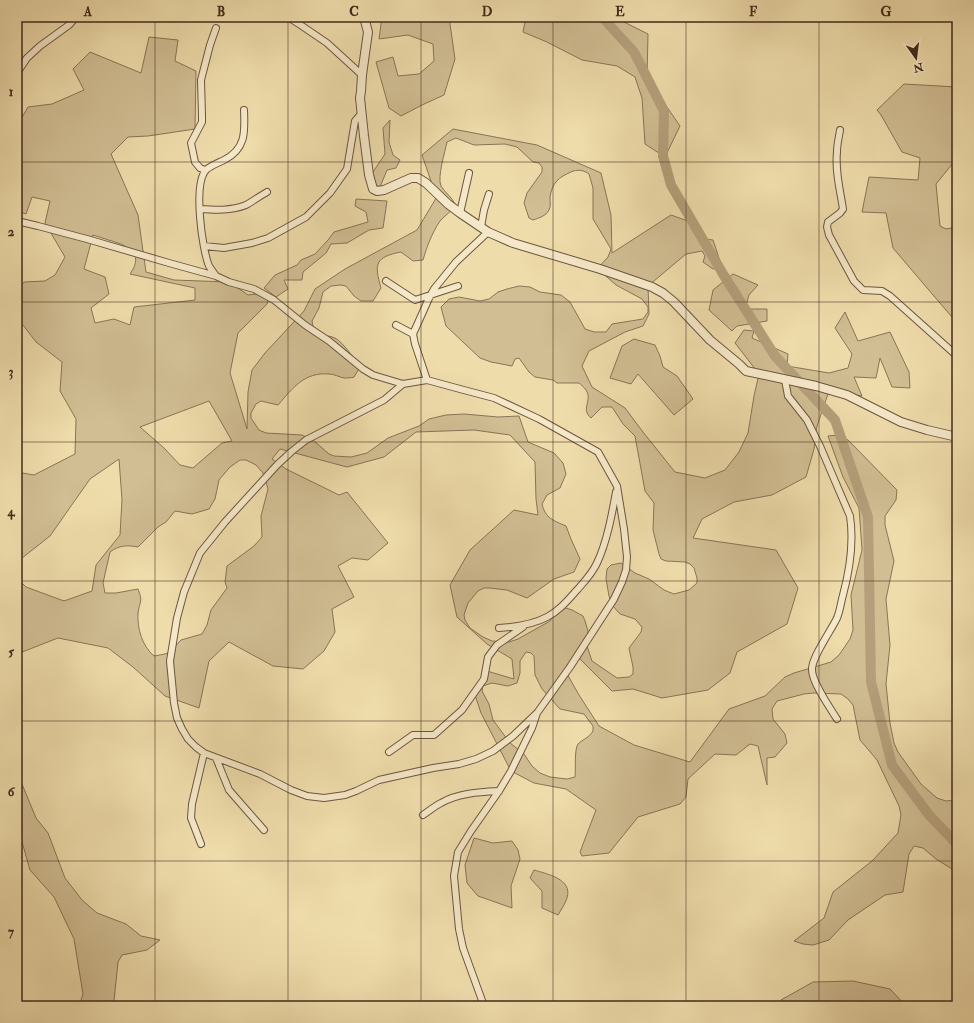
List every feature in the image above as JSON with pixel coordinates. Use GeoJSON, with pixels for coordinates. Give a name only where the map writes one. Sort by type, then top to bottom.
{"type":"FeatureCollection","features":[{"type":"Feature","properties":{"kind":"street"},"geometry":{"type":"LineString","coordinates":[[17,73],[31,54],[69,25],[76,17]]}},
{"type":"Feature","properties":{"kind":"street"},"geometry":{"type":"LineString","coordinates":[[288,17],[327,43],[362,76]]}},
{"type":"Feature","properties":{"kind":"street"},"geometry":{"type":"LineString","coordinates":[[364,17],[368,32],[360,98],[369,175],[374,189],[377,191],[384,190],[410,178],[418,178],[426,183],[460,214],[484,229],[513,243],[600,269],[652,287],[663,293],[674,302],[710,340],[746,371],[816,386],[847,395],[901,422],[957,437]]}},
{"type":"Feature","properties":{"kind":"street"},"geometry":{"type":"LineString","coordinates":[[205,170],[200,168],[195,162],[191,143],[202,122],[201,80],[216,28]]}},
{"type":"Feature","properties":{"kind":"street"},"geometry":{"type":"LineString","coordinates":[[216,276],[209,266],[204,246],[200,223],[199,188],[205,170],[231,156],[238,150],[244,134],[244,110]]}},
{"type":"Feature","properties":{"kind":"street"},"geometry":{"type":"LineString","coordinates":[[204,246],[224,248],[252,243],[268,238],[306,217],[330,193],[347,169],[355,121],[362,113]]}},
{"type":"Feature","properties":{"kind":"street"},"geometry":{"type":"LineString","coordinates":[[840,130],[836,162],[837,177],[843,209],[828,222],[827,227],[829,235],[854,281],[862,290],[882,291],[890,296],[957,356]]}},
{"type":"Feature","properties":{"kind":"street"},"geometry":{"type":"LineString","coordinates":[[460,214],[469,173]]}},
{"type":"Feature","properties":{"kind":"street"},"geometry":{"type":"LineString","coordinates":[[200,209],[233,209],[245,205],[267,192]]}},
{"type":"Feature","properties":{"kind":"street"},"geometry":{"type":"LineString","coordinates":[[427,380],[413,334],[434,289],[484,229],[484,210],[489,194]]}},
{"type":"Feature","properties":{"kind":"street"},"geometry":{"type":"LineString","coordinates":[[17,221],[87,239],[216,276],[229,282],[254,289],[274,300],[305,325],[329,341],[363,369],[373,375],[403,384],[427,380],[494,398],[539,419],[598,452],[617,486],[627,557],[626,570],[622,582],[614,600],[570,667],[537,713],[513,736],[485,755],[459,764],[379,780],[345,795],[324,798],[307,796],[291,790],[260,774],[204,753],[188,739],[182,729],[174,703],[170,662],[177,618],[184,592],[200,553],[225,522],[277,465],[306,440],[384,400],[403,384]]}},
{"type":"Feature","properties":{"kind":"street"},"geometry":{"type":"LineString","coordinates":[[386,281],[415,300],[458,286]]}},
{"type":"Feature","properties":{"kind":"street"},"geometry":{"type":"LineString","coordinates":[[396,325],[413,334]]}},
{"type":"Feature","properties":{"kind":"street"},"geometry":{"type":"LineString","coordinates":[[785,380],[788,396],[807,420],[820,446],[850,516],[852,549],[848,575],[838,614],[813,661],[812,670],[814,679],[837,719]]}},
{"type":"Feature","properties":{"kind":"street"},"geometry":{"type":"LineString","coordinates":[[499,628],[526,625],[548,616],[564,604],[589,577],[598,561],[606,537],[617,486]]}},
{"type":"Feature","properties":{"kind":"street"},"geometry":{"type":"LineString","coordinates":[[389,752],[413,735],[434,735],[462,710],[484,679],[488,657],[497,645],[526,625]]}},
{"type":"Feature","properties":{"kind":"street"},"geometry":{"type":"LineString","coordinates":[[484,1006],[463,948],[459,929],[454,876],[458,852],[511,771],[532,728],[537,713]]}},
{"type":"Feature","properties":{"kind":"street"},"geometry":{"type":"LineString","coordinates":[[201,844],[191,818],[192,804],[204,753]]}},
{"type":"Feature","properties":{"kind":"street"},"geometry":{"type":"LineString","coordinates":[[216,758],[229,790],[264,830]]}},
{"type":"Feature","properties":{"kind":"street"},"geometry":{"type":"LineString","coordinates":[[423,815],[441,803],[453,798],[464,795],[499,791]]}},
{"type":"Feature","properties":{"kind":"shaded area"},"geometry":{"type":"Polygon","coordinates":[[[382,17],[449,17],[455,59],[444,95],[401,116],[389,108],[376,62],[393,57],[398,76],[419,74],[434,61],[433,44],[408,35],[379,39],[382,17]]]}},
{"type":"Feature","properties":{"kind":"shaded area"},"geometry":{"type":"Polygon","coordinates":[[[526,17],[614,17],[648,34],[647,78],[680,126],[665,157],[645,144],[642,98],[635,77],[617,66],[582,60],[547,42],[523,32],[526,17]]]}},
{"type":"Feature","properties":{"kind":"shaded area"},"geometry":{"type":"Polygon","coordinates":[[[149,37],[178,40],[175,61],[196,71],[195,129],[148,136],[128,137],[111,154],[138,215],[146,272],[174,280],[229,282],[248,295],[257,294],[269,298],[267,304],[238,333],[230,373],[247,429],[248,392],[252,370],[265,353],[304,311],[315,289],[345,269],[417,230],[438,195],[432,184],[422,155],[453,129],[537,145],[601,173],[611,215],[612,253],[671,215],[691,222],[697,238],[713,240],[722,267],[713,269],[703,262],[705,256],[702,251],[686,254],[648,286],[649,314],[643,326],[625,332],[589,351],[582,366],[592,387],[625,408],[675,472],[705,478],[725,470],[739,452],[748,433],[759,374],[735,343],[744,330],[754,331],[752,338],[788,354],[787,366],[829,373],[848,368],[852,354],[835,328],[845,312],[858,341],[890,332],[909,372],[910,388],[892,387],[880,358],[876,378],[854,377],[862,396],[829,391],[817,426],[814,449],[806,477],[772,495],[734,502],[702,519],[693,538],[776,550],[798,588],[787,624],[737,652],[730,673],[708,690],[662,698],[633,689],[612,691],[577,656],[566,672],[599,726],[634,745],[690,762],[729,709],[765,696],[785,677],[831,662],[839,655],[850,639],[853,630],[851,595],[862,550],[859,508],[843,477],[828,436],[839,435],[848,440],[897,490],[896,500],[885,516],[885,525],[894,561],[886,599],[890,645],[886,684],[890,723],[894,743],[898,752],[921,784],[937,798],[946,801],[957,799],[957,872],[936,859],[923,848],[914,846],[909,854],[903,892],[885,895],[848,920],[829,940],[813,945],[794,941],[824,918],[833,892],[872,861],[898,833],[901,815],[899,806],[877,760],[860,740],[853,705],[841,694],[813,693],[777,701],[772,709],[773,719],[785,734],[787,743],[775,757],[767,758],[767,785],[758,746],[750,744],[736,755],[715,754],[688,779],[686,797],[680,804],[638,817],[609,853],[582,856],[580,852],[596,810],[566,789],[534,783],[511,771],[481,713],[473,689],[487,671],[514,679],[512,659],[487,644],[457,617],[450,585],[470,550],[514,510],[538,515],[535,462],[510,435],[474,430],[416,432],[384,457],[347,467],[280,449],[272,459],[286,469],[339,495],[347,492],[388,543],[368,560],[352,558],[338,566],[354,597],[332,609],[335,632],[324,651],[303,669],[273,666],[229,642],[209,661],[199,708],[165,696],[133,667],[108,648],[58,638],[17,654],[17,578],[26,587],[64,601],[92,591],[96,565],[120,535],[122,500],[119,459],[90,479],[50,536],[17,562],[17,472],[34,475],[75,454],[76,419],[60,391],[62,362],[36,342],[23,325],[17,320],[17,291],[24,282],[45,281],[55,275],[65,257],[45,223],[50,201],[32,197],[26,214],[17,211],[17,126],[28,107],[52,104],[84,90],[73,69],[90,52],[141,73],[149,37]],[[456,138],[447,142],[440,182],[441,186],[455,204],[437,226],[423,260],[413,261],[401,252],[381,259],[377,267],[381,288],[373,301],[361,301],[354,296],[346,286],[341,285],[331,286],[323,292],[319,308],[312,321],[314,331],[319,334],[335,338],[345,347],[360,367],[354,377],[344,378],[333,374],[320,374],[306,378],[294,387],[278,405],[261,401],[256,404],[251,413],[251,418],[259,430],[266,433],[302,435],[313,440],[329,454],[334,456],[351,457],[367,453],[388,438],[419,426],[429,419],[446,415],[464,414],[498,417],[519,416],[528,442],[554,453],[563,463],[566,474],[560,488],[547,495],[542,504],[545,513],[548,516],[554,521],[566,526],[580,559],[574,572],[554,579],[527,598],[507,590],[484,588],[478,591],[468,603],[464,615],[465,620],[470,628],[483,637],[492,641],[509,642],[518,639],[550,621],[556,612],[566,608],[572,610],[583,616],[585,621],[588,631],[587,646],[592,661],[617,678],[629,677],[633,674],[633,667],[629,648],[641,632],[642,627],[635,619],[620,614],[612,605],[606,579],[607,569],[611,565],[621,563],[635,573],[649,579],[664,590],[674,594],[689,590],[697,583],[694,568],[690,564],[661,559],[653,530],[654,503],[645,491],[635,436],[623,424],[612,407],[602,407],[591,418],[588,415],[586,408],[588,394],[579,383],[557,383],[553,380],[535,377],[529,372],[519,358],[515,359],[512,366],[491,362],[480,358],[446,326],[441,307],[449,299],[459,297],[480,301],[489,299],[498,292],[507,289],[519,286],[530,287],[540,292],[561,295],[570,302],[585,329],[594,332],[606,332],[612,324],[643,319],[648,312],[648,307],[642,299],[616,285],[598,268],[608,257],[611,249],[593,219],[593,188],[589,174],[576,170],[560,178],[552,188],[548,212],[533,220],[529,218],[524,203],[527,193],[542,172],[542,167],[539,163],[533,162],[517,147],[505,144],[474,145],[456,138]],[[93,235],[84,269],[105,277],[109,294],[91,308],[95,323],[114,319],[130,325],[134,307],[195,300],[195,288],[130,274],[135,263],[134,251],[121,244],[93,235]],[[209,401],[140,427],[164,448],[180,465],[193,468],[222,443],[232,441],[209,401]],[[240,460],[230,467],[219,480],[215,499],[209,509],[192,514],[175,511],[166,522],[158,527],[138,547],[124,546],[110,552],[103,583],[105,593],[116,593],[138,589],[141,599],[138,613],[139,631],[146,647],[154,656],[170,652],[181,640],[202,634],[207,625],[211,610],[227,588],[225,582],[227,566],[254,546],[262,537],[261,516],[268,489],[263,473],[256,465],[246,460],[240,460]],[[526,652],[520,661],[520,673],[517,683],[508,686],[492,683],[483,686],[482,691],[489,704],[493,720],[510,743],[524,754],[532,766],[540,773],[550,777],[567,779],[575,777],[578,744],[588,737],[593,731],[593,726],[584,714],[560,709],[542,689],[535,675],[534,656],[531,653],[526,652]]]}},
{"type":"Feature","properties":{"kind":"shaded area"},"geometry":{"type":"Polygon","coordinates":[[[904,84],[957,87],[957,158],[936,184],[940,226],[946,229],[957,227],[957,323],[893,248],[886,213],[862,212],[869,177],[918,180],[920,158],[902,152],[877,110],[904,84]]]}},
{"type":"Feature","properties":{"kind":"shaded area"},"geometry":{"type":"Polygon","coordinates":[[[390,120],[389,142],[393,155],[400,160],[396,168],[387,170],[380,187],[374,187],[371,175],[385,154],[383,128],[390,120]]]}},
{"type":"Feature","properties":{"kind":"shaded area"},"geometry":{"type":"Polygon","coordinates":[[[356,199],[387,201],[383,228],[369,230],[347,243],[331,244],[326,253],[303,272],[302,280],[284,280],[288,289],[276,297],[264,288],[275,275],[297,265],[301,260],[315,254],[334,232],[368,222],[366,212],[355,206],[356,199]]]}},
{"type":"Feature","properties":{"kind":"shaded area"},"geometry":{"type":"Polygon","coordinates":[[[733,274],[758,285],[749,295],[745,309],[767,309],[767,321],[737,326],[732,331],[709,310],[713,290],[733,274]]]}},
{"type":"Feature","properties":{"kind":"shaded area"},"geometry":{"type":"Polygon","coordinates":[[[634,339],[655,345],[663,367],[677,376],[693,399],[674,415],[638,374],[631,384],[610,378],[622,346],[634,339]]]}},
{"type":"Feature","properties":{"kind":"shaded area"},"geometry":{"type":"Polygon","coordinates":[[[17,772],[36,818],[48,833],[65,878],[82,900],[97,913],[126,924],[141,936],[160,940],[147,950],[122,955],[118,962],[114,1001],[116,1006],[79,1006],[83,994],[74,939],[54,897],[30,870],[17,824],[17,772]]]}},
{"type":"Feature","properties":{"kind":"shaded area"},"geometry":{"type":"Polygon","coordinates":[[[474,838],[493,843],[512,841],[518,850],[520,859],[511,886],[512,908],[478,896],[467,883],[465,865],[474,838]]]}},
{"type":"Feature","properties":{"kind":"shaded area"},"geometry":{"type":"Polygon","coordinates":[[[534,870],[558,878],[566,886],[568,892],[567,898],[558,915],[542,908],[542,891],[530,878],[534,870]]]}},
{"type":"Feature","properties":{"kind":"shaded area"},"geometry":{"type":"Polygon","coordinates":[[[853,981],[890,989],[906,1006],[781,1006],[781,1000],[813,982],[853,981]]]}},
{"type":"Feature","properties":{"kind":"waterway"},"geometry":{"type":"LineString","coordinates":[[602,17],[634,52],[664,111],[663,156],[671,185],[723,274],[775,356],[835,420],[868,517],[871,682],[892,765],[929,815],[957,844]]}}]}
